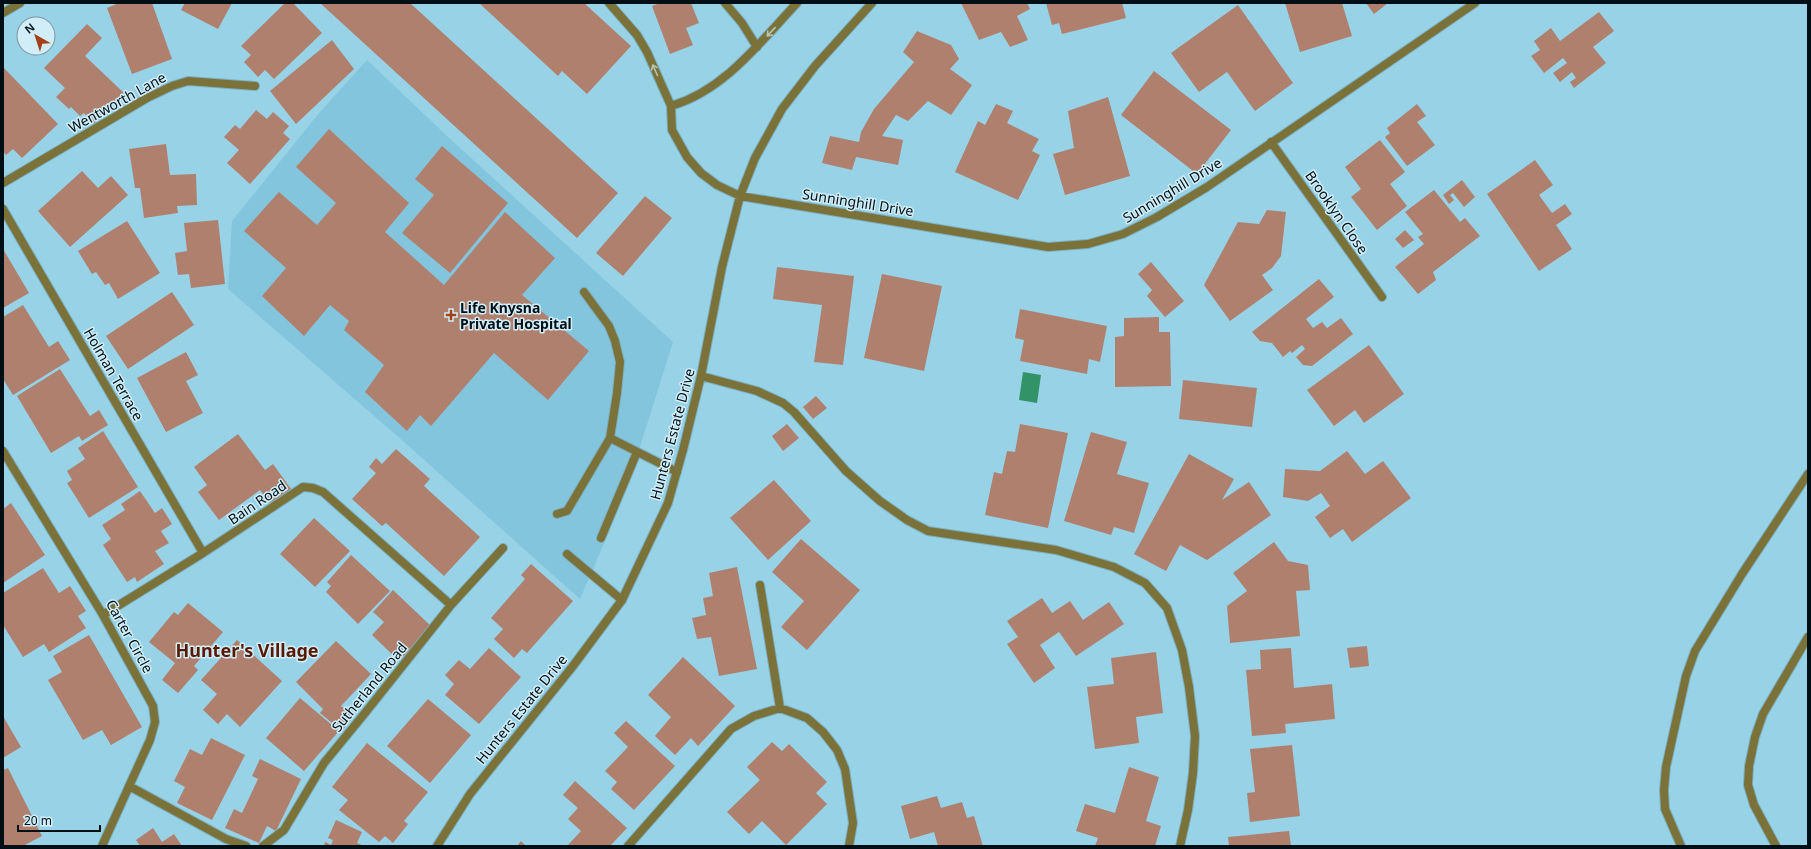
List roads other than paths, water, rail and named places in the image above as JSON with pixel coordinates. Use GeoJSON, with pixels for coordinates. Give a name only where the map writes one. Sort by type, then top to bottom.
{"type":"FeatureCollection","features":[{"type":"Feature","properties":{"kind":"street"},"geometry":{"type":"LineString","coordinates":[[3,13],[20,3]]}},
{"type":"Feature","properties":{"kind":"street"},"geometry":{"type":"LineString","coordinates":[[609,3],[637,35],[647,52],[671,106],[687,101],[701,94],[723,77],[757,47],[797,3]]}},
{"type":"Feature","properties":{"kind":"street"},"geometry":{"type":"LineString","coordinates":[[725,3],[742,23],[757,47]]}},
{"type":"Feature","properties":{"kind":"street","name":"Hunters Estate Drive"},"geometry":{"type":"LineString","coordinates":[[437,846],[470,794],[573,666],[622,600],[668,503],[701,376],[722,267],[740,196],[755,158],[782,109],[815,66],[872,3]]}},
{"type":"Feature","properties":{"kind":"street","name":"Sunninghill Drive"},"geometry":{"type":"LineString","coordinates":[[671,106],[672,130],[687,157],[701,174],[717,185],[740,196],[1048,247],[1088,244],[1123,234],[1157,217],[1206,187],[1475,3]]}},
{"type":"Feature","properties":{"kind":"street","name":"Wentworth Lane"},"geometry":{"type":"LineString","coordinates":[[3,183],[147,98],[172,86],[188,81],[255,86]]}},
{"type":"Feature","properties":{"kind":"street","name":"Brooklyn Close"},"geometry":{"type":"LineString","coordinates":[[1271,142],[1382,297]]}},
{"type":"Feature","properties":{"kind":"street","name":"Holman Terrace"},"geometry":{"type":"LineString","coordinates":[[3,209],[203,553]]}},
{"type":"Feature","properties":{"kind":"street"},"geometry":{"type":"LineString","coordinates":[[557,514],[567,511],[610,438],[617,393],[620,362],[615,341],[609,326],[584,292]]}},
{"type":"Feature","properties":{"kind":"street"},"geometry":{"type":"LineString","coordinates":[[701,376],[757,391],[783,403],[794,412],[846,471],[880,501],[907,520],[928,531],[1056,550],[1114,567],[1145,584],[1167,608],[1182,650],[1189,687],[1195,736],[1189,802],[1180,846]]}},
{"type":"Feature","properties":{"kind":"street"},"geometry":{"type":"LineString","coordinates":[[610,438],[677,472]]}},
{"type":"Feature","properties":{"kind":"street","name":"Carter Circle"},"geometry":{"type":"LineString","coordinates":[[3,451],[103,615],[153,706],[155,722],[150,740],[102,846]]}},
{"type":"Feature","properties":{"kind":"street"},"geometry":{"type":"LineString","coordinates":[[601,538],[637,452]]}},
{"type":"Feature","properties":{"kind":"street"},"geometry":{"type":"LineString","coordinates":[[1681,846],[1665,809],[1664,790],[1667,761],[1686,676],[1695,651],[1742,574],[1808,474]]}},
{"type":"Feature","properties":{"kind":"street","name":"Bain Road"},"geometry":{"type":"LineString","coordinates":[[103,615],[203,553],[303,487],[313,488],[324,492],[452,605]]}},
{"type":"Feature","properties":{"kind":"street","name":"Sutherland Road"},"geometry":{"type":"LineString","coordinates":[[263,846],[284,830],[324,763],[452,605],[503,548]]}},
{"type":"Feature","properties":{"kind":"street"},"geometry":{"type":"LineString","coordinates":[[567,554],[622,600]]}},
{"type":"Feature","properties":{"kind":"street"},"geometry":{"type":"LineString","coordinates":[[760,585],[780,708]]}},
{"type":"Feature","properties":{"kind":"street"},"geometry":{"type":"LineString","coordinates":[[1776,846],[1754,805],[1748,785],[1749,766],[1755,737],[1763,714],[1808,637]]}},
{"type":"Feature","properties":{"kind":"street"},"geometry":{"type":"LineString","coordinates":[[628,846],[731,729],[754,716],[780,708],[807,718],[823,732],[837,750],[845,769],[853,823],[849,846]]}},
{"type":"Feature","properties":{"kind":"street"},"geometry":{"type":"LineString","coordinates":[[129,786],[226,839],[246,846]]}},
{"type":"Feature","properties":{"kind":"place","name":"Life Knysna Private Hospital"},"geometry":{"type":"Point","coordinates":[451,315]}},
{"type":"Feature","properties":{"kind":"district","name":"Hunter's Village"},"geometry":{"type":"Point","coordinates":[247,650]}}]}
